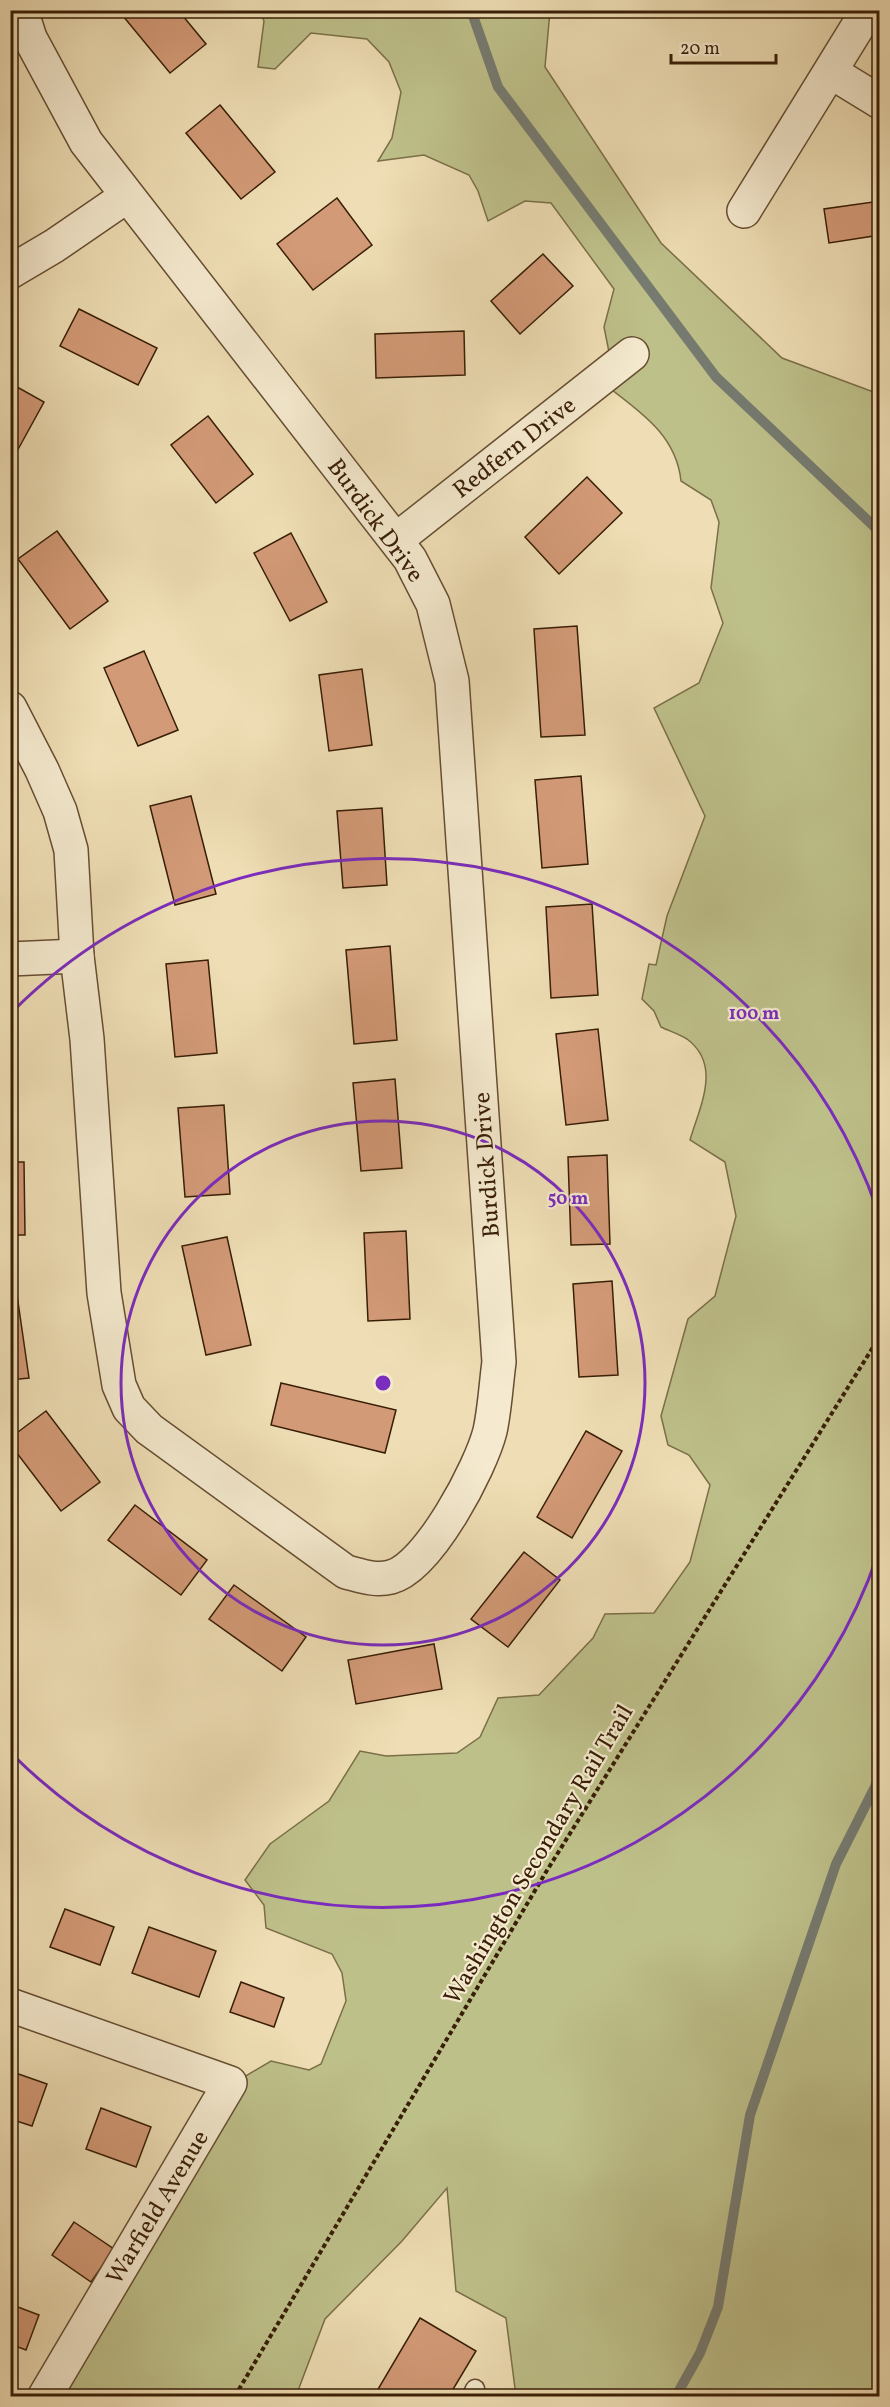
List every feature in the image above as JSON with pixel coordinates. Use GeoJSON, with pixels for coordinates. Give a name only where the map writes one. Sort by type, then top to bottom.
{"type":"FeatureCollection","features":[{"type":"Feature","properties":{"kind":"street","name":"Burdick Drive"},"geometry":{"type":"LineString","coordinates":[[10,708],[55,801],[71,850],[77,956],[87,1039],[104,1293],[119,1385],[129,1408],[149,1429],[346,1572],[375,1579],[394,1576],[416,1563],[441,1532],[479,1462],[490,1431],[499,1362],[452,681],[433,604],[410,559],[86,142],[30,38],[21,10]]}},
{"type":"Feature","properties":{"kind":"street"},"geometry":{"type":"LineString","coordinates":[[744,211],[868,10]]}},
{"type":"Feature","properties":{"kind":"street"},"geometry":{"type":"LineString","coordinates":[[831,72],[879,102]]}},
{"type":"Feature","properties":{"kind":"street"},"geometry":{"type":"LineString","coordinates":[[10,272],[54,246],[127,196]]}},
{"type":"Feature","properties":{"kind":"street","name":"Redfern Drive"},"geometry":{"type":"LineString","coordinates":[[396,540],[632,354]]}},
{"type":"Feature","properties":{"kind":"street"},"geometry":{"type":"LineString","coordinates":[[10,959],[77,956]]}},
{"type":"Feature","properties":{"kind":"street","name":"Warfield Avenue"},"geometry":{"type":"LineString","coordinates":[[10,2006],[230,2083],[45,2397]]}},
{"type":"Feature","properties":{"kind":"path","name":"Washington Secondary Rail Trail"},"geometry":{"type":"LineString","coordinates":[[235,2397],[546,1872],[879,1336]]}},
{"type":"Feature","properties":{"kind":"green space"},"geometry":{"type":"Polygon","coordinates":[[[260,11],[550,11],[545,67],[661,243],[782,358],[879,394],[879,2396],[516,2396],[506,2318],[456,2291],[447,2188],[402,2241],[325,2319],[296,2396],[45,2396],[232,2084],[271,2061],[309,2070],[321,2064],[346,2001],[342,1973],[332,1954],[266,1928],[264,1905],[245,1880],[270,1844],[329,1801],[360,1751],[386,1756],[457,1753],[480,1737],[498,1698],[539,1695],[593,1638],[605,1614],[654,1613],[690,1562],[710,1485],[689,1455],[668,1445],[661,1416],[688,1319],[715,1296],[736,1216],[725,1162],[690,1140],[703,1100],[706,1073],[704,1061],[698,1049],[687,1039],[661,1027],[654,1011],[642,999],[649,964],[656,965],[667,916],[705,816],[654,708],[699,683],[723,623],[711,588],[719,522],[711,500],[681,481],[678,464],[663,436],[641,413],[603,383],[611,362],[604,327],[614,289],[551,203],[525,201],[488,221],[478,191],[469,175],[424,155],[378,161],[392,138],[401,92],[389,62],[367,39],[311,33],[275,69],[258,67],[264,21],[260,11]]]}},
{"type":"Feature","properties":{"kind":"building"},"geometry":{"type":"Polygon","coordinates":[[[118,10],[178,10],[206,44],[170,73],[118,10]]]}},
{"type":"Feature","properties":{"kind":"building"},"geometry":{"type":"Polygon","coordinates":[[[220,105],[275,172],[241,199],[186,133],[220,105]]]}},
{"type":"Feature","properties":{"kind":"building"},"geometry":{"type":"Polygon","coordinates":[[[337,198],[372,245],[313,290],[277,244],[337,198]]]}},
{"type":"Feature","properties":{"kind":"building"},"geometry":{"type":"Polygon","coordinates":[[[880,201],[880,235],[829,243],[824,209],[880,201]]]}},
{"type":"Feature","properties":{"kind":"building"},"geometry":{"type":"Polygon","coordinates":[[[543,254],[573,286],[520,334],[491,301],[543,254]]]}},
{"type":"Feature","properties":{"kind":"building"},"geometry":{"type":"Polygon","coordinates":[[[79,309],[157,348],[138,385],[60,346],[79,309]]]}},
{"type":"Feature","properties":{"kind":"building"},"geometry":{"type":"Polygon","coordinates":[[[464,331],[465,375],[376,378],[375,334],[464,331]]]}},
{"type":"Feature","properties":{"kind":"building"},"geometry":{"type":"Polygon","coordinates":[[[10,383],[44,402],[10,464],[10,383]]]}},
{"type":"Feature","properties":{"kind":"building"},"geometry":{"type":"Polygon","coordinates":[[[208,416],[253,474],[216,503],[171,445],[208,416]]]}},
{"type":"Feature","properties":{"kind":"building"},"geometry":{"type":"Polygon","coordinates":[[[587,477],[622,513],[559,574],[525,537],[587,477]]]}},
{"type":"Feature","properties":{"kind":"building"},"geometry":{"type":"Polygon","coordinates":[[[57,531],[108,601],[70,629],[18,559],[57,531]]]}},
{"type":"Feature","properties":{"kind":"building"},"geometry":{"type":"Polygon","coordinates":[[[291,533],[327,602],[290,621],[254,553],[291,533]]]}},
{"type":"Feature","properties":{"kind":"building"},"geometry":{"type":"Polygon","coordinates":[[[577,626],[585,735],[541,737],[534,629],[577,626]]]}},
{"type":"Feature","properties":{"kind":"building"},"geometry":{"type":"Polygon","coordinates":[[[144,651],[178,730],[138,746],[104,668],[144,651]]]}},
{"type":"Feature","properties":{"kind":"building"},"geometry":{"type":"Polygon","coordinates":[[[362,669],[372,745],[329,751],[319,675],[362,669]]]}},
{"type":"Feature","properties":{"kind":"building"},"geometry":{"type":"Polygon","coordinates":[[[581,776],[588,864],[542,868],[535,780],[581,776]]]}},
{"type":"Feature","properties":{"kind":"building"},"geometry":{"type":"Polygon","coordinates":[[[191,796],[216,894],[175,905],[150,806],[191,796]]]}},
{"type":"Feature","properties":{"kind":"building"},"geometry":{"type":"Polygon","coordinates":[[[382,808],[387,885],[343,888],[337,811],[382,808]]]}},
{"type":"Feature","properties":{"kind":"building"},"geometry":{"type":"Polygon","coordinates":[[[592,904],[598,995],[551,998],[546,907],[592,904]]]}},
{"type":"Feature","properties":{"kind":"building"},"geometry":{"type":"Polygon","coordinates":[[[390,946],[397,1040],[354,1044],[346,950],[390,946]]]}},
{"type":"Feature","properties":{"kind":"building"},"geometry":{"type":"Polygon","coordinates":[[[208,960],[217,1053],[175,1057],[166,964],[208,960]]]}},
{"type":"Feature","properties":{"kind":"building"},"geometry":{"type":"Polygon","coordinates":[[[10,1028],[15,1102],[10,1102],[10,1028]]]}},
{"type":"Feature","properties":{"kind":"building"},"geometry":{"type":"Polygon","coordinates":[[[598,1029],[608,1120],[566,1125],[556,1034],[598,1029]]]}},
{"type":"Feature","properties":{"kind":"building"},"geometry":{"type":"Polygon","coordinates":[[[395,1079],[402,1168],[361,1171],[353,1083],[395,1079]]]}},
{"type":"Feature","properties":{"kind":"building"},"geometry":{"type":"Polygon","coordinates":[[[224,1105],[230,1194],[185,1197],[178,1108],[224,1105]]]}},
{"type":"Feature","properties":{"kind":"building"},"geometry":{"type":"Polygon","coordinates":[[[607,1155],[610,1244],[571,1245],[568,1157],[607,1155]]]}},
{"type":"Feature","properties":{"kind":"building"},"geometry":{"type":"Polygon","coordinates":[[[10,1162],[24,1162],[25,1235],[10,1235],[10,1162]]]}},
{"type":"Feature","properties":{"kind":"building"},"geometry":{"type":"Polygon","coordinates":[[[406,1231],[410,1319],[368,1321],[364,1233],[406,1231]]]}},
{"type":"Feature","properties":{"kind":"building"},"geometry":{"type":"Polygon","coordinates":[[[227,1237],[251,1345],[206,1355],[182,1246],[227,1237]]]}},
{"type":"Feature","properties":{"kind":"building"},"geometry":{"type":"Polygon","coordinates":[[[612,1281],[618,1375],[579,1377],[573,1284],[612,1281]]]}},
{"type":"Feature","properties":{"kind":"building"},"geometry":{"type":"Polygon","coordinates":[[[16,1288],[29,1378],[10,1380],[10,1289],[16,1288]]]}},
{"type":"Feature","properties":{"kind":"building"},"geometry":{"type":"Polygon","coordinates":[[[281,1383],[396,1410],[385,1453],[271,1425],[281,1383]]]}},
{"type":"Feature","properties":{"kind":"building"},"geometry":{"type":"Polygon","coordinates":[[[46,1411],[100,1482],[61,1511],[10,1444],[10,1438],[46,1411]]]}},
{"type":"Feature","properties":{"kind":"building"},"geometry":{"type":"Polygon","coordinates":[[[586,1431],[622,1451],[572,1538],[537,1517],[586,1431]]]}},
{"type":"Feature","properties":{"kind":"building"},"geometry":{"type":"Polygon","coordinates":[[[135,1505],[207,1560],[181,1595],[108,1540],[135,1505]]]}},
{"type":"Feature","properties":{"kind":"building"},"geometry":{"type":"Polygon","coordinates":[[[524,1552],[560,1580],[508,1647],[471,1619],[524,1552]]]}},
{"type":"Feature","properties":{"kind":"building"},"geometry":{"type":"Polygon","coordinates":[[[234,1585],[306,1637],[282,1671],[209,1619],[234,1585]]]}},
{"type":"Feature","properties":{"kind":"building"},"geometry":{"type":"Polygon","coordinates":[[[434,1644],[442,1689],[356,1704],[348,1660],[434,1644]]]}},
{"type":"Feature","properties":{"kind":"building"},"geometry":{"type":"Polygon","coordinates":[[[65,1909],[114,1927],[100,1965],[50,1947],[65,1909]]]}},
{"type":"Feature","properties":{"kind":"building"},"geometry":{"type":"Polygon","coordinates":[[[149,1927],[216,1951],[199,1997],[132,1973],[149,1927]]]}},
{"type":"Feature","properties":{"kind":"building"},"geometry":{"type":"Polygon","coordinates":[[[241,1982],[284,1998],[274,2027],[230,2012],[241,1982]]]}},
{"type":"Feature","properties":{"kind":"building"},"geometry":{"type":"Polygon","coordinates":[[[10,2071],[47,2084],[32,2126],[10,2119],[10,2071]]]}},
{"type":"Feature","properties":{"kind":"building"},"geometry":{"type":"Polygon","coordinates":[[[101,2108],[151,2127],[136,2167],[86,2149],[101,2108]]]}},
{"type":"Feature","properties":{"kind":"building"},"geometry":{"type":"Polygon","coordinates":[[[74,2222],[114,2249],[91,2282],[52,2255],[74,2222]]]}},
{"type":"Feature","properties":{"kind":"building"},"geometry":{"type":"Polygon","coordinates":[[[10,2304],[39,2315],[26,2350],[10,2344],[10,2304]]]}},
{"type":"Feature","properties":{"kind":"building"},"geometry":{"type":"Polygon","coordinates":[[[420,2318],[476,2351],[449,2396],[374,2396],[420,2318]]]}},
{"type":"Feature","properties":{"kind":"waterway"},"geometry":{"type":"LineString","coordinates":[[471,10],[498,87],[716,377],[880,532]]}},
{"type":"Feature","properties":{"kind":"waterway"},"geometry":{"type":"LineString","coordinates":[[676,2396],[700,2353],[718,2307],[750,2115],[836,1864],[880,1777]]}}]}
